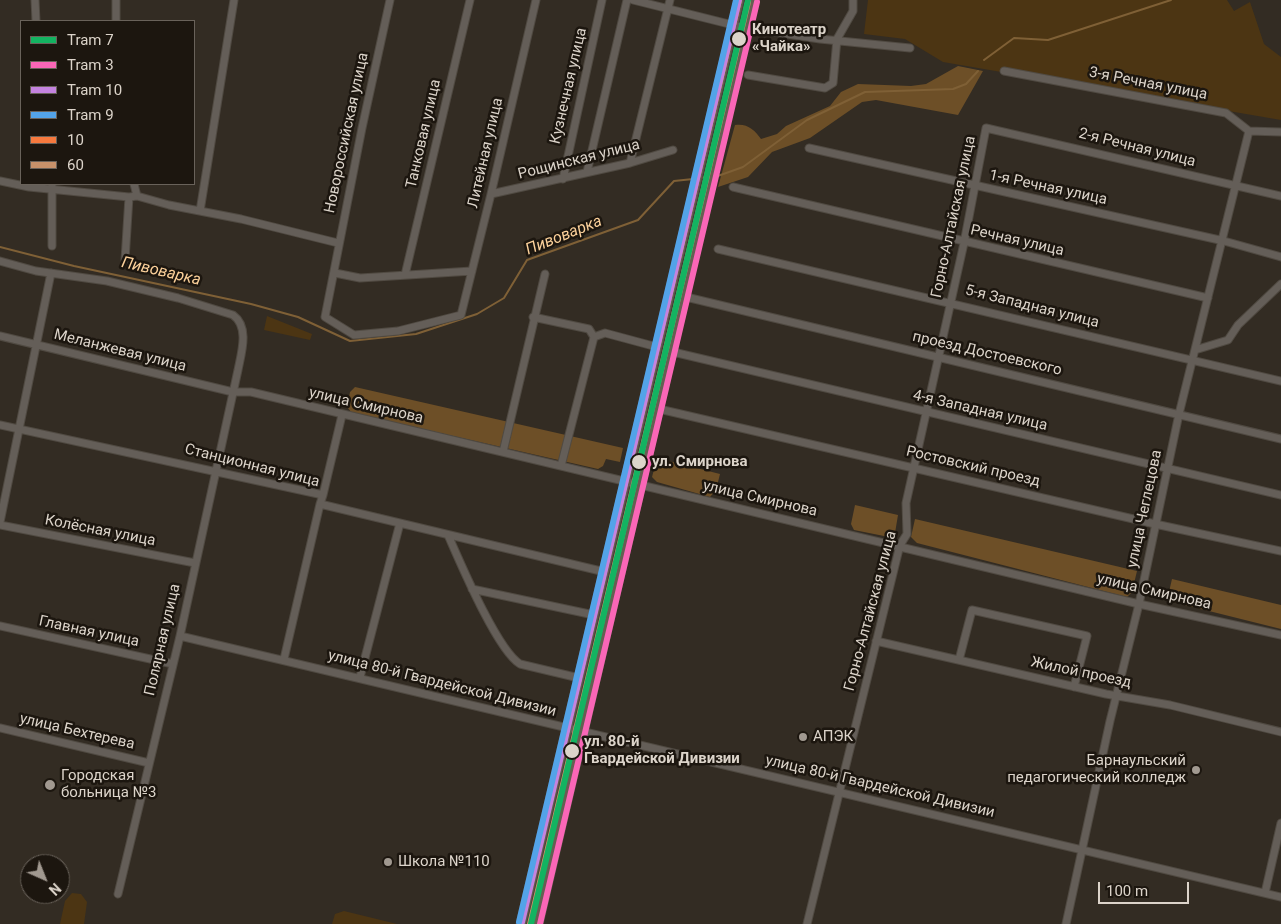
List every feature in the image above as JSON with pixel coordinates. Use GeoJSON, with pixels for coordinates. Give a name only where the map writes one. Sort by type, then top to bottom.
{"type":"FeatureCollection","features":[{"type":"Feature","properties":{"kind":"main road"},"geometry":{"type":"LineString","coordinates":[[521,924],[739,0]]}},
{"type":"Feature","properties":{"kind":"main road"},"geometry":{"type":"LineString","coordinates":[[538,924],[712,187],[754,0]]}},
{"type":"Feature","properties":{"kind":"street"},"geometry":{"type":"LineString","coordinates":[[35,0],[36,20]]}},
{"type":"Feature","properties":{"kind":"street"},"geometry":{"type":"LineString","coordinates":[[116,0],[116,20]]}},
{"type":"Feature","properties":{"kind":"street"},"geometry":{"type":"LineString","coordinates":[[200,211],[234,0]]}},
{"type":"Feature","properties":{"kind":"street","name":"Новороссийская улица"},"geometry":{"type":"LineString","coordinates":[[335,272],[338,243],[390,0]]}},
{"type":"Feature","properties":{"kind":"street","name":"Танковая улица"},"geometry":{"type":"LineString","coordinates":[[405,275],[470,0]]}},
{"type":"Feature","properties":{"kind":"street","name":"Литейная улица"},"geometry":{"type":"LineString","coordinates":[[335,272],[325,316],[354,335],[398,331],[461,315],[536,0]]}},
{"type":"Feature","properties":{"kind":"street","name":"Кузнечная улица"},"geometry":{"type":"LineString","coordinates":[[563,179],[602,0]]}},
{"type":"Feature","properties":{"kind":"street"},"geometry":{"type":"LineString","coordinates":[[586,172],[627,0]]}},
{"type":"Feature","properties":{"kind":"street"},"geometry":{"type":"LineString","coordinates":[[632,0],[733,25],[820,40],[837,39],[910,48]]}},
{"type":"Feature","properties":{"kind":"street"},"geometry":{"type":"LineString","coordinates":[[630,163],[670,0]]}},
{"type":"Feature","properties":{"kind":"street"},"geometry":{"type":"LineString","coordinates":[[748,75],[825,88],[831,86],[833,83],[837,39],[853,11],[853,0]]}},
{"type":"Feature","properties":{"kind":"street","name":"3-я Речная улица"},"geometry":{"type":"LineString","coordinates":[[1004,71],[1226,113],[1249,131]]}},
{"type":"Feature","properties":{"kind":"street","name":"2-я Речная улица"},"geometry":{"type":"LineString","coordinates":[[986,128],[1281,196]]}},
{"type":"Feature","properties":{"kind":"street","name":"Горно-Алтайская улица"},"geometry":{"type":"LineString","coordinates":[[807,924],[838,790],[900,545],[908,534],[906,503],[964,243],[986,128]]}},
{"type":"Feature","properties":{"kind":"street"},"geometry":{"type":"LineString","coordinates":[[1249,131],[1281,132]]}},
{"type":"Feature","properties":{"kind":"street","name":"улица Чеглецова"},"geometry":{"type":"LineString","coordinates":[[1066,924],[1116,696],[1139,604],[1179,414],[1224,241],[1249,131]]}},
{"type":"Feature","properties":{"kind":"street","name":"1-я Речная улица"},"geometry":{"type":"LineString","coordinates":[[809,148],[1224,241],[1281,256]]}},
{"type":"Feature","properties":{"kind":"street","name":"Рощинская улица"},"geometry":{"type":"LineString","coordinates":[[491,194],[630,163],[673,150]]}},
{"type":"Feature","properties":{"kind":"street"},"geometry":{"type":"LineString","coordinates":[[0,181],[20,183]]}},
{"type":"Feature","properties":{"kind":"street"},"geometry":{"type":"LineString","coordinates":[[125,260],[134,185]]}},
{"type":"Feature","properties":{"kind":"street"},"geometry":{"type":"LineString","coordinates":[[52,246],[52,186],[133,197],[338,243]]}},
{"type":"Feature","properties":{"kind":"street","name":"Речная улица"},"geometry":{"type":"LineString","coordinates":[[733,187],[964,243],[1208,298]]}},
{"type":"Feature","properties":{"kind":"street","name":"5-я Западная улица"},"geometry":{"type":"LineString","coordinates":[[718,249],[951,302],[1281,381]]}},
{"type":"Feature","properties":{"kind":"street","name":"Полярная улица"},"geometry":{"type":"LineString","coordinates":[[0,261],[51,273],[107,281],[178,298],[233,316],[240,322],[243,334],[233,392],[180,636],[118,894]]}},
{"type":"Feature","properties":{"kind":"street"},"geometry":{"type":"LineString","coordinates":[[335,272],[360,278],[472,270]]}},
{"type":"Feature","properties":{"kind":"street"},"geometry":{"type":"LineString","coordinates":[[0,523],[51,273]]}},
{"type":"Feature","properties":{"kind":"street"},"geometry":{"type":"LineString","coordinates":[[503,452],[544,274]]}},
{"type":"Feature","properties":{"kind":"street"},"geometry":{"type":"LineString","coordinates":[[1195,350],[1228,340],[1238,325],[1281,284]]}},
{"type":"Feature","properties":{"kind":"street","name":"проезд Достоевского"},"geometry":{"type":"LineString","coordinates":[[686,297],[1281,439]]}},
{"type":"Feature","properties":{"kind":"street"},"geometry":{"type":"LineString","coordinates":[[533,316],[589,329],[594,337],[562,466]]}},
{"type":"Feature","properties":{"kind":"street"},"geometry":{"type":"LineString","coordinates":[[594,337],[605,333],[657,347]]}},
{"type":"Feature","properties":{"kind":"street","name":"Меланжевая улица"},"geometry":{"type":"LineString","coordinates":[[0,336],[233,392]]}},
{"type":"Feature","properties":{"kind":"street","name":"4-я Западная улица"},"geometry":{"type":"LineString","coordinates":[[673,352],[925,413],[1281,495]]}},
{"type":"Feature","properties":{"kind":"street","name":"улица Смирнова"},"geometry":{"type":"LineString","coordinates":[[233,392],[251,392],[625,482],[900,545],[1139,604],[1281,635]]}},
{"type":"Feature","properties":{"kind":"street","name":"Ростовский проезд"},"geometry":{"type":"LineString","coordinates":[[659,409],[1155,524],[1281,551]]}},
{"type":"Feature","properties":{"kind":"street"},"geometry":{"type":"LineString","coordinates":[[323,496],[342,415]]}},
{"type":"Feature","properties":{"kind":"street","name":"Станционная улица"},"geometry":{"type":"LineString","coordinates":[[0,425],[215,470],[323,496],[320,504],[605,572]]}},
{"type":"Feature","properties":{"kind":"street"},"geometry":{"type":"LineString","coordinates":[[284,659],[320,504]]}},
{"type":"Feature","properties":{"kind":"street","name":"Колёсная улица"},"geometry":{"type":"LineString","coordinates":[[0,523],[195,563]]}},
{"type":"Feature","properties":{"kind":"street"},"geometry":{"type":"LineString","coordinates":[[360,677],[400,523]]}},
{"type":"Feature","properties":{"kind":"street"},"geometry":{"type":"LineString","coordinates":[[448,535],[472,589],[500,641],[514,660],[520,664],[579,678]]}},
{"type":"Feature","properties":{"kind":"street"},"geometry":{"type":"LineString","coordinates":[[472,589],[594,615]]}},
{"type":"Feature","properties":{"kind":"street"},"geometry":{"type":"LineString","coordinates":[[959,660],[972,610],[1087,636],[1074,687]]}},
{"type":"Feature","properties":{"kind":"street","name":"Главная улица"},"geometry":{"type":"LineString","coordinates":[[0,626],[173,664]]}},
{"type":"Feature","properties":{"kind":"street","name":"улица 80-й Гвардейской Дивизии"},"geometry":{"type":"LineString","coordinates":[[180,636],[360,677],[583,733],[838,790],[1281,897]]}},
{"type":"Feature","properties":{"kind":"street","name":"Жилой проезд"},"geometry":{"type":"LineString","coordinates":[[876,641],[1074,687],[1170,705],[1281,732]]}},
{"type":"Feature","properties":{"kind":"street","name":"улица Бехтерева"},"geometry":{"type":"LineString","coordinates":[[0,728],[149,763]]}},
{"type":"Feature","properties":{"kind":"street"},"geometry":{"type":"LineString","coordinates":[[1265,893],[1281,823]]}},
{"type":"Feature","properties":{"kind":"shaded area"},"geometry":{"type":"Polygon","coordinates":[[[868,0],[1227,0],[1234,11],[1250,2],[1264,44],[1281,57],[1281,120],[943,62],[905,39],[864,34],[868,0]]]}},
{"type":"Feature","properties":{"kind":"shaded area"},"geometry":{"type":"Polygon","coordinates":[[[958,66],[983,71],[958,115],[876,100],[862,102],[810,138],[772,152],[748,177],[718,187],[735,125],[743,125],[750,128],[761,139],[777,134],[786,126],[830,106],[841,92],[858,84],[911,86],[926,84],[958,66]]]}},
{"type":"Feature","properties":{"kind":"shaded area"},"geometry":{"type":"Polygon","coordinates":[[[267,316],[312,334],[310,340],[264,330],[267,316]]]}},
{"type":"Feature","properties":{"kind":"shaded area"},"geometry":{"type":"Polygon","coordinates":[[[355,387],[623,448],[620,462],[606,459],[603,466],[598,469],[352,413],[347,407],[350,392],[355,387]]]}},
{"type":"Feature","properties":{"kind":"shaded area"},"geometry":{"type":"Polygon","coordinates":[[[657,458],[720,474],[716,490],[710,497],[657,482],[652,477],[657,458]]]}},
{"type":"Feature","properties":{"kind":"shaded area"},"geometry":{"type":"Polygon","coordinates":[[[855,505],[898,515],[895,533],[889,537],[854,530],[851,524],[855,505]]]}},
{"type":"Feature","properties":{"kind":"shaded area"},"geometry":{"type":"Polygon","coordinates":[[[915,519],[1137,571],[1132,592],[1127,597],[917,543],[911,537],[915,519]]]}},
{"type":"Feature","properties":{"kind":"shaded area"},"geometry":{"type":"Polygon","coordinates":[[[1172,579],[1281,605],[1281,629],[1173,602],[1168,596],[1172,579]]]}},
{"type":"Feature","properties":{"kind":"shaded area"},"geometry":{"type":"Polygon","coordinates":[[[72,893],[81,894],[87,902],[84,924],[60,924],[64,904],[70,904],[70,895],[72,893]]]}},
{"type":"Feature","properties":{"kind":"shaded area"},"geometry":{"type":"Polygon","coordinates":[[[344,911],[397,924],[332,924],[335,914],[344,911]]]}},
{"type":"Feature","properties":{"kind":"waterway","name":"Пивоварка"},"geometry":{"type":"LineString","coordinates":[[984,60],[1014,38],[1048,40],[1171,0]]}},
{"type":"Feature","properties":{"kind":"waterway","name":"Пивоварка"},"geometry":{"type":"LineString","coordinates":[[715,177],[743,167],[807,120],[865,92],[953,89],[966,84],[978,71]]}},
{"type":"Feature","properties":{"kind":"waterway","name":"Пивоварка"},"geometry":{"type":"LineString","coordinates":[[700,178],[711,177]]}},
{"type":"Feature","properties":{"kind":"waterway","name":"Пивоварка"},"geometry":{"type":"LineString","coordinates":[[0,247],[74,266],[251,304],[298,317],[350,341],[416,334],[477,314],[504,298],[527,260],[638,220],[674,181],[693,179]]}},
{"type":"Feature","properties":{"kind":"tram line","name":"9"},"geometry":{"type":"LineString","coordinates":[[519,922],[736,0]]}},
{"type":"Feature","properties":{"kind":"tram line","name":"10"},"geometry":{"type":"LineString","coordinates":[[522,922],[739,0]]}},
{"type":"Feature","properties":{"kind":"tram line","name":"7"},"geometry":{"type":"LineString","coordinates":[[531,924],[748,0]]}},
{"type":"Feature","properties":{"kind":"tram line","name":"3"},"geometry":{"type":"LineString","coordinates":[[540,924],[757,2]]}},
{"type":"Feature","properties":{"kind":"transit line","name":"10"},"geometry":{"type":"LineString","coordinates":[[521,924],[739,0]]}},
{"type":"Feature","properties":{"kind":"transit line","name":"60"},"geometry":{"type":"LineString","coordinates":[[530,924],[748,2]]}},
{"type":"Feature","properties":{"kind":"place","name":"Кинотеатр «Чайка»"},"geometry":{"type":"Point","coordinates":[739,39]}},
{"type":"Feature","properties":{"kind":"place","name":"ул. Смирнова"},"geometry":{"type":"Point","coordinates":[639,462]}},
{"type":"Feature","properties":{"kind":"place","name":"АПЭК"},"geometry":{"type":"Point","coordinates":[803,737]}},
{"type":"Feature","properties":{"kind":"place","name":"ул. 80-й Гвардейской Дивизии"},"geometry":{"type":"Point","coordinates":[572,751]}},
{"type":"Feature","properties":{"kind":"place","name":"Барнаульский педагогический колледж"},"geometry":{"type":"Point","coordinates":[1196,770]}},
{"type":"Feature","properties":{"kind":"place","name":"Городская больница №3"},"geometry":{"type":"Point","coordinates":[50,785]}},
{"type":"Feature","properties":{"kind":"place","name":"Школа №110"},"geometry":{"type":"Point","coordinates":[388,862]}}]}
